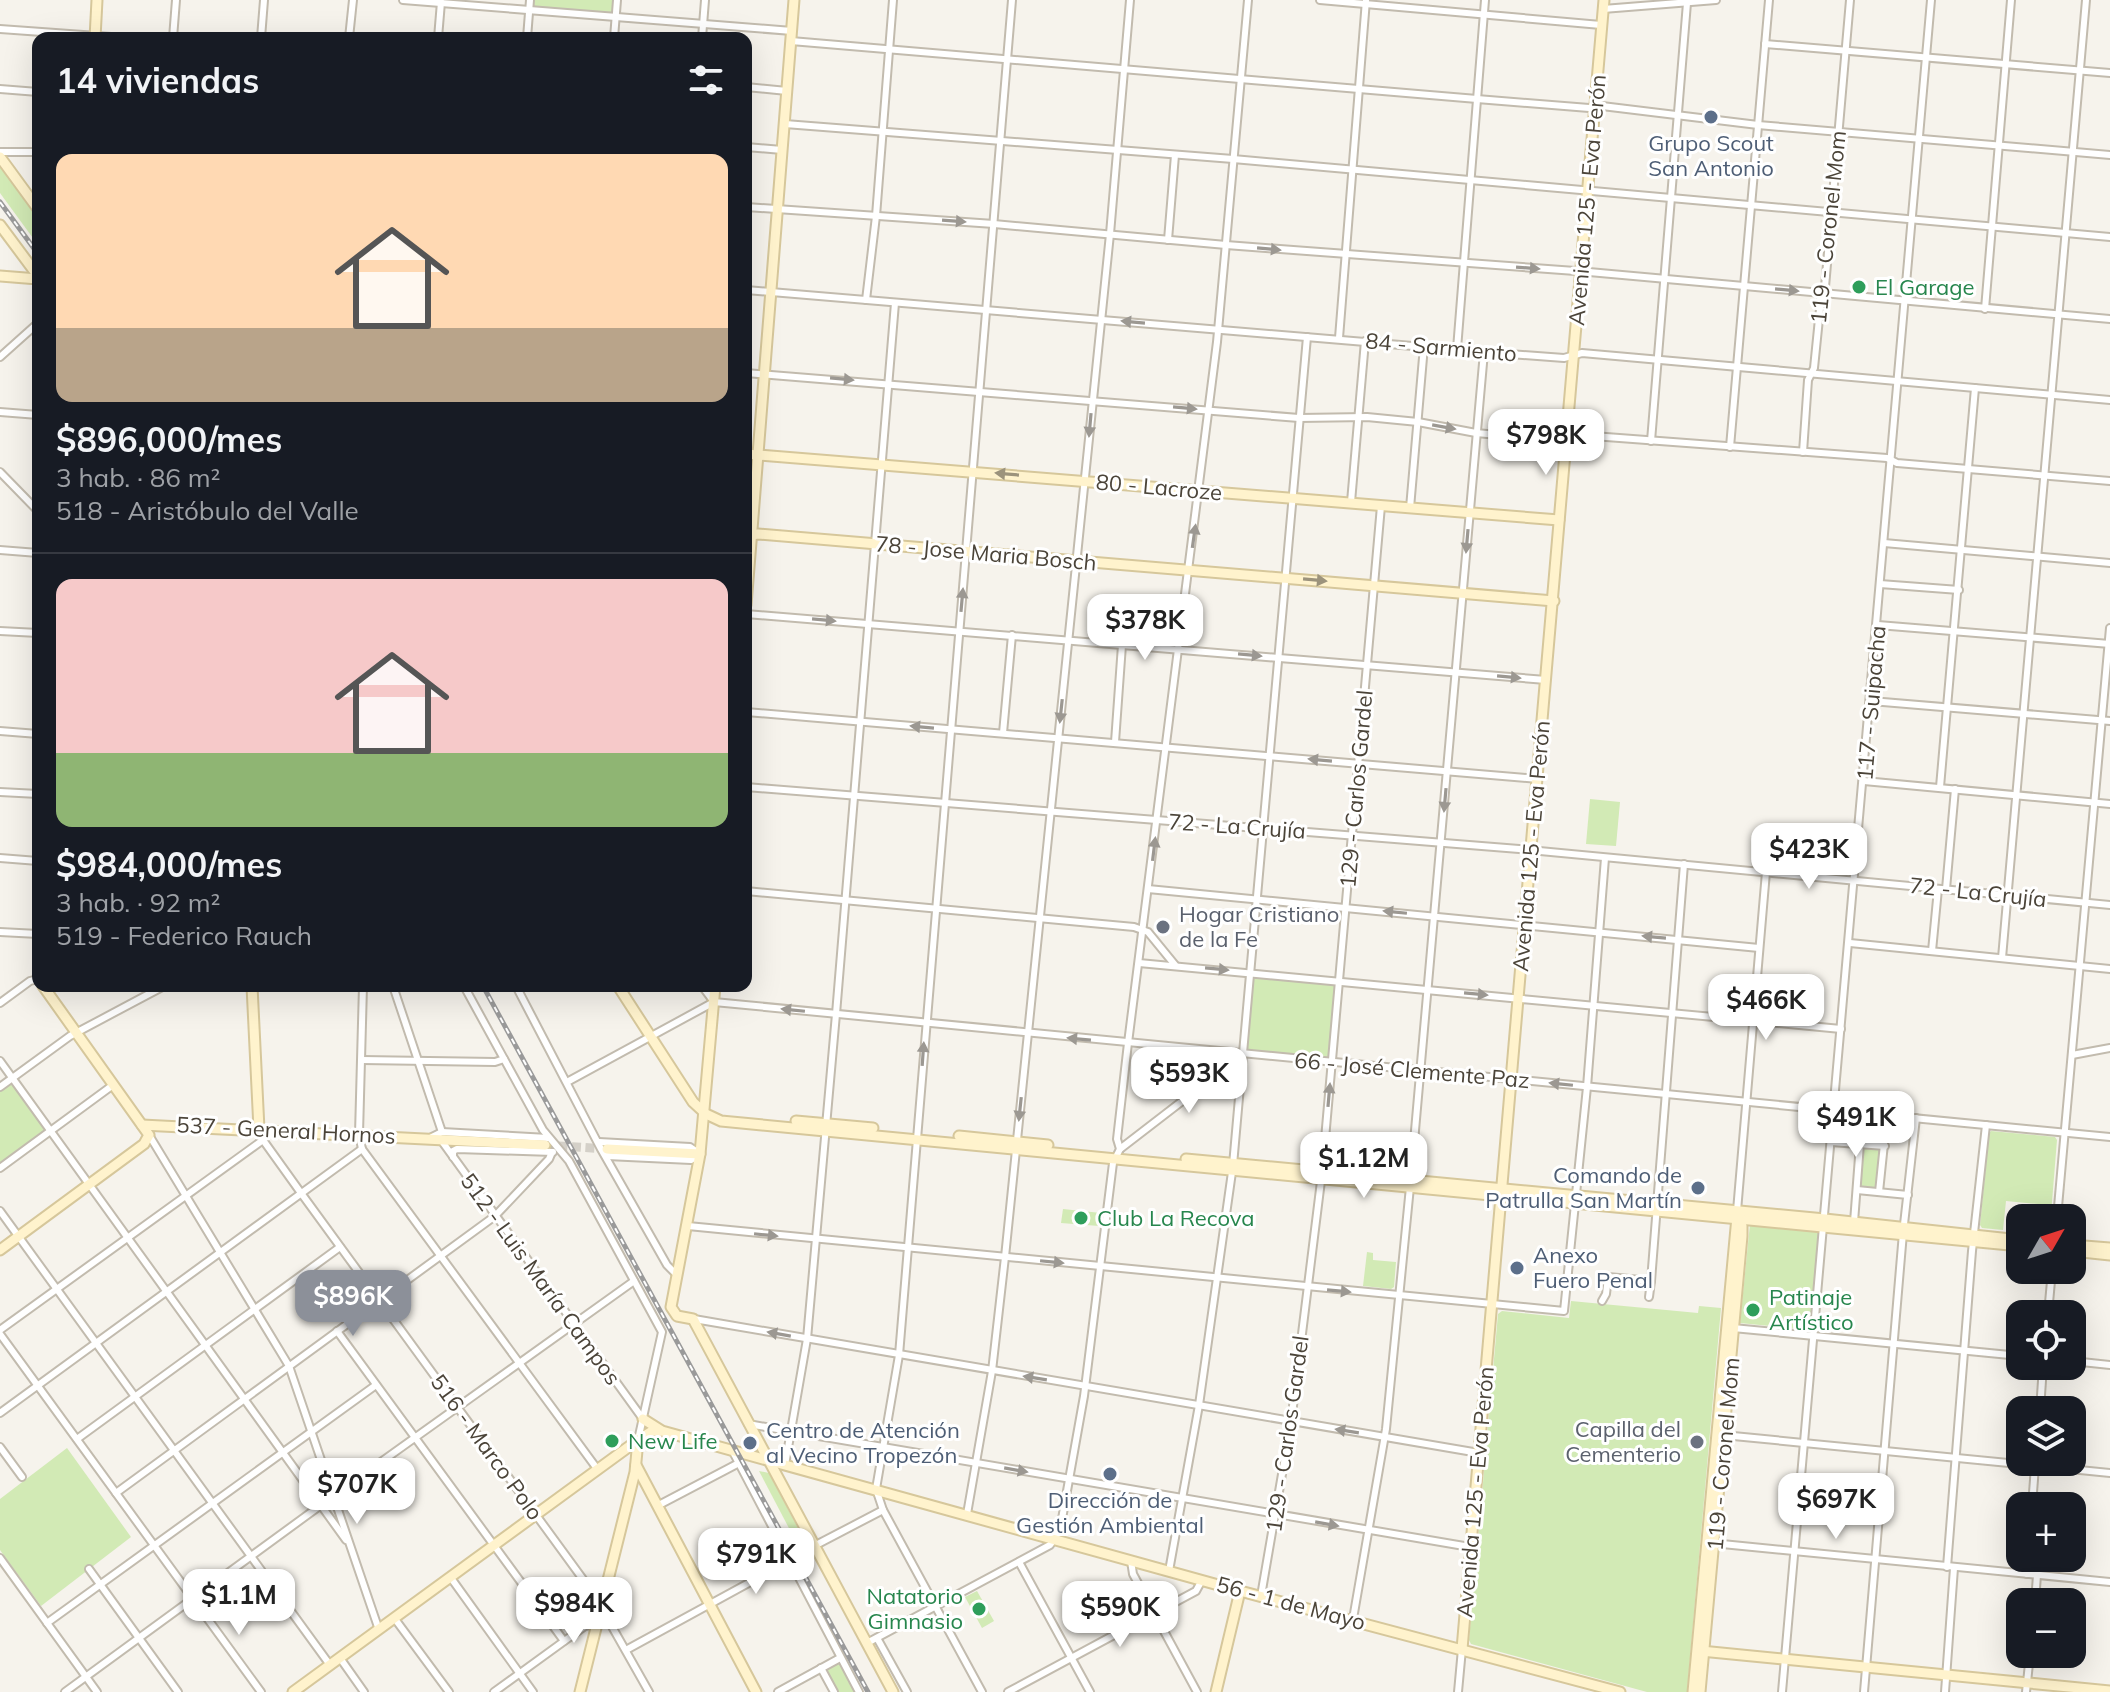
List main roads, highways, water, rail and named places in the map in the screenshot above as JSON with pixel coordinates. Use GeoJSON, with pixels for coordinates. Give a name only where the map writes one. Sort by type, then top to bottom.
{"type":"FeatureCollection","features":[{"type":"Feature","properties":{"kind":"main road"},"geometry":{"type":"LineString","coordinates":[[96,32],[97,0]]}},
{"type":"Feature","properties":{"kind":"main road"},"geometry":{"type":"LineString","coordinates":[[752,508],[794,0]]}},
{"type":"Feature","properties":{"kind":"main road","name":"Avenida 125 - Eva Perón"},"geometry":{"type":"LineString","coordinates":[[1462,1649],[1603,4]]}},
{"type":"Feature","properties":{"kind":"main road"},"geometry":{"type":"LineString","coordinates":[[0,155],[32,200]]}},
{"type":"Feature","properties":{"kind":"main road"},"geometry":{"type":"LineString","coordinates":[[0,225],[32,270]]}},
{"type":"Feature","properties":{"kind":"main road"},"geometry":{"type":"LineString","coordinates":[[0,276],[32,278]]}},
{"type":"Feature","properties":{"kind":"main road","name":"80 - Lacroze"},"geometry":{"type":"LineString","coordinates":[[752,454],[1559,520]]}},
{"type":"Feature","properties":{"kind":"main road","name":"78 - Jose Maria Bosch"},"geometry":{"type":"LineString","coordinates":[[752,535],[1554,601]]}},
{"type":"Feature","properties":{"kind":"main road"},"geometry":{"type":"LineString","coordinates":[[0,1250],[144,1144],[149,1135],[47,992]]}},
{"type":"Feature","properties":{"kind":"main road"},"geometry":{"type":"LineString","coordinates":[[252,992],[261,1134]]}},
{"type":"Feature","properties":{"kind":"main road"},"geometry":{"type":"LineString","coordinates":[[622,992],[693,1102],[709,1116],[721,1121],[826,1127],[1117,1153],[1233,1168],[1824,1222],[2006,1244]]}},
{"type":"Feature","properties":{"kind":"main road"},"geometry":{"type":"LineString","coordinates":[[715,992],[709,1116],[671,1307],[677,1316],[693,1319],[893,1692]]}},
{"type":"Feature","properties":{"kind":"main road","name":"537 - General Hornos"},"geometry":{"type":"LineString","coordinates":[[142,1125],[261,1134],[441,1136],[548,1145]]}},
{"type":"Feature","properties":{"kind":"main road"},"geometry":{"type":"LineString","coordinates":[[604,1149],[700,1154]]}},
{"type":"Feature","properties":{"kind":"main road","name":"119 - Coronel Mom"},"geometry":{"type":"LineString","coordinates":[[1700,1692],[1730,1328],[1742,1236],[1737,1214]]}},
{"type":"Feature","properties":{"kind":"main road"},"geometry":{"type":"LineString","coordinates":[[1824,1222],[1854,1222],[1904,1230]]}},
{"type":"Feature","properties":{"kind":"main road"},"geometry":{"type":"LineString","coordinates":[[1975,1238],[2006,1239]]}},
{"type":"Feature","properties":{"kind":"main road"},"geometry":{"type":"LineString","coordinates":[[2086,1246],[2110,1248]]}},
{"type":"Feature","properties":{"kind":"main road"},"geometry":{"type":"LineString","coordinates":[[2086,1252],[2110,1255]]}},
{"type":"Feature","properties":{"kind":"main road","name":"56 - 1 de Mayo"},"geometry":{"type":"LineString","coordinates":[[643,1419],[662,1431],[1240,1591],[1620,1692]]}},
{"type":"Feature","properties":{"kind":"main road"},"geometry":{"type":"LineString","coordinates":[[293,1692],[638,1440],[652,1431],[662,1431]]}},
{"type":"Feature","properties":{"kind":"main road"},"geometry":{"type":"LineString","coordinates":[[580,1692],[636,1465],[638,1440]]}},
{"type":"Feature","properties":{"kind":"main road"},"geometry":{"type":"LineString","coordinates":[[618,1456],[631,1460],[632,1479]]}},
{"type":"Feature","properties":{"kind":"main road"},"geometry":{"type":"LineString","coordinates":[[636,1465],[756,1692]]}},
{"type":"Feature","properties":{"kind":"main road"},"geometry":{"type":"LineString","coordinates":[[1216,1692],[1240,1591]]}},
{"type":"Feature","properties":{"kind":"main road"},"geometry":{"type":"LineString","coordinates":[[1701,1651],[1947,1676],[2026,1688],[2108,1691]]}},
{"type":"Feature","properties":{"kind":"main road","name":"119 - Coronel Mom"},"geometry":{"type":"LineString","coordinates":[[1693,1692],[1701,1651]]}},
{"type":"Feature","properties":{"kind":"tunnel"},"geometry":{"type":"LineString","coordinates":[[545,1145],[607,1149]]}},
{"type":"Feature","properties":{"kind":"railway"},"geometry":{"type":"LineString","coordinates":[[0,202],[32,246]]}},
{"type":"Feature","properties":{"kind":"railway"},"geometry":{"type":"LineString","coordinates":[[486,992],[868,1692]]}},
{"type":"Feature","properties":{"kind":"place","name":"Grupo Scout San Antonio"},"geometry":{"type":"Point","coordinates":[1711,117]}},
{"type":"Feature","properties":{"kind":"place","name":"El Garage"},"geometry":{"type":"Point","coordinates":[1859,287]}},
{"type":"Feature","properties":{"kind":"place","name":"Hogar Cristiano de la Fe"},"geometry":{"type":"Point","coordinates":[1163,927]}},
{"type":"Feature","properties":{"kind":"place","name":"Comando de Patrulla San Martín"},"geometry":{"type":"Point","coordinates":[1698,1188]}},
{"type":"Feature","properties":{"kind":"place","name":"Club La Recova"},"geometry":{"type":"Point","coordinates":[1081,1218]}},
{"type":"Feature","properties":{"kind":"place","name":"Anexo Fuero Penal"},"geometry":{"type":"Point","coordinates":[1517,1268]}},
{"type":"Feature","properties":{"kind":"place","name":"Patinaje Artístico"},"geometry":{"type":"Point","coordinates":[1753,1310]}},
{"type":"Feature","properties":{"kind":"place","name":"New Life"},"geometry":{"type":"Point","coordinates":[612,1441]}},
{"type":"Feature","properties":{"kind":"place","name":"Capilla del Cementerio"},"geometry":{"type":"Point","coordinates":[1697,1442]}},
{"type":"Feature","properties":{"kind":"place","name":"Centro de Atención al Vecino Tropezón"},"geometry":{"type":"Point","coordinates":[750,1443]}},
{"type":"Feature","properties":{"kind":"place","name":"Dirección de Gestión Ambiental"},"geometry":{"type":"Point","coordinates":[1110,1474]}},
{"type":"Feature","properties":{"kind":"place","name":"Natatorio Gimnasio"},"geometry":{"type":"Point","coordinates":[979,1609]}}]}
